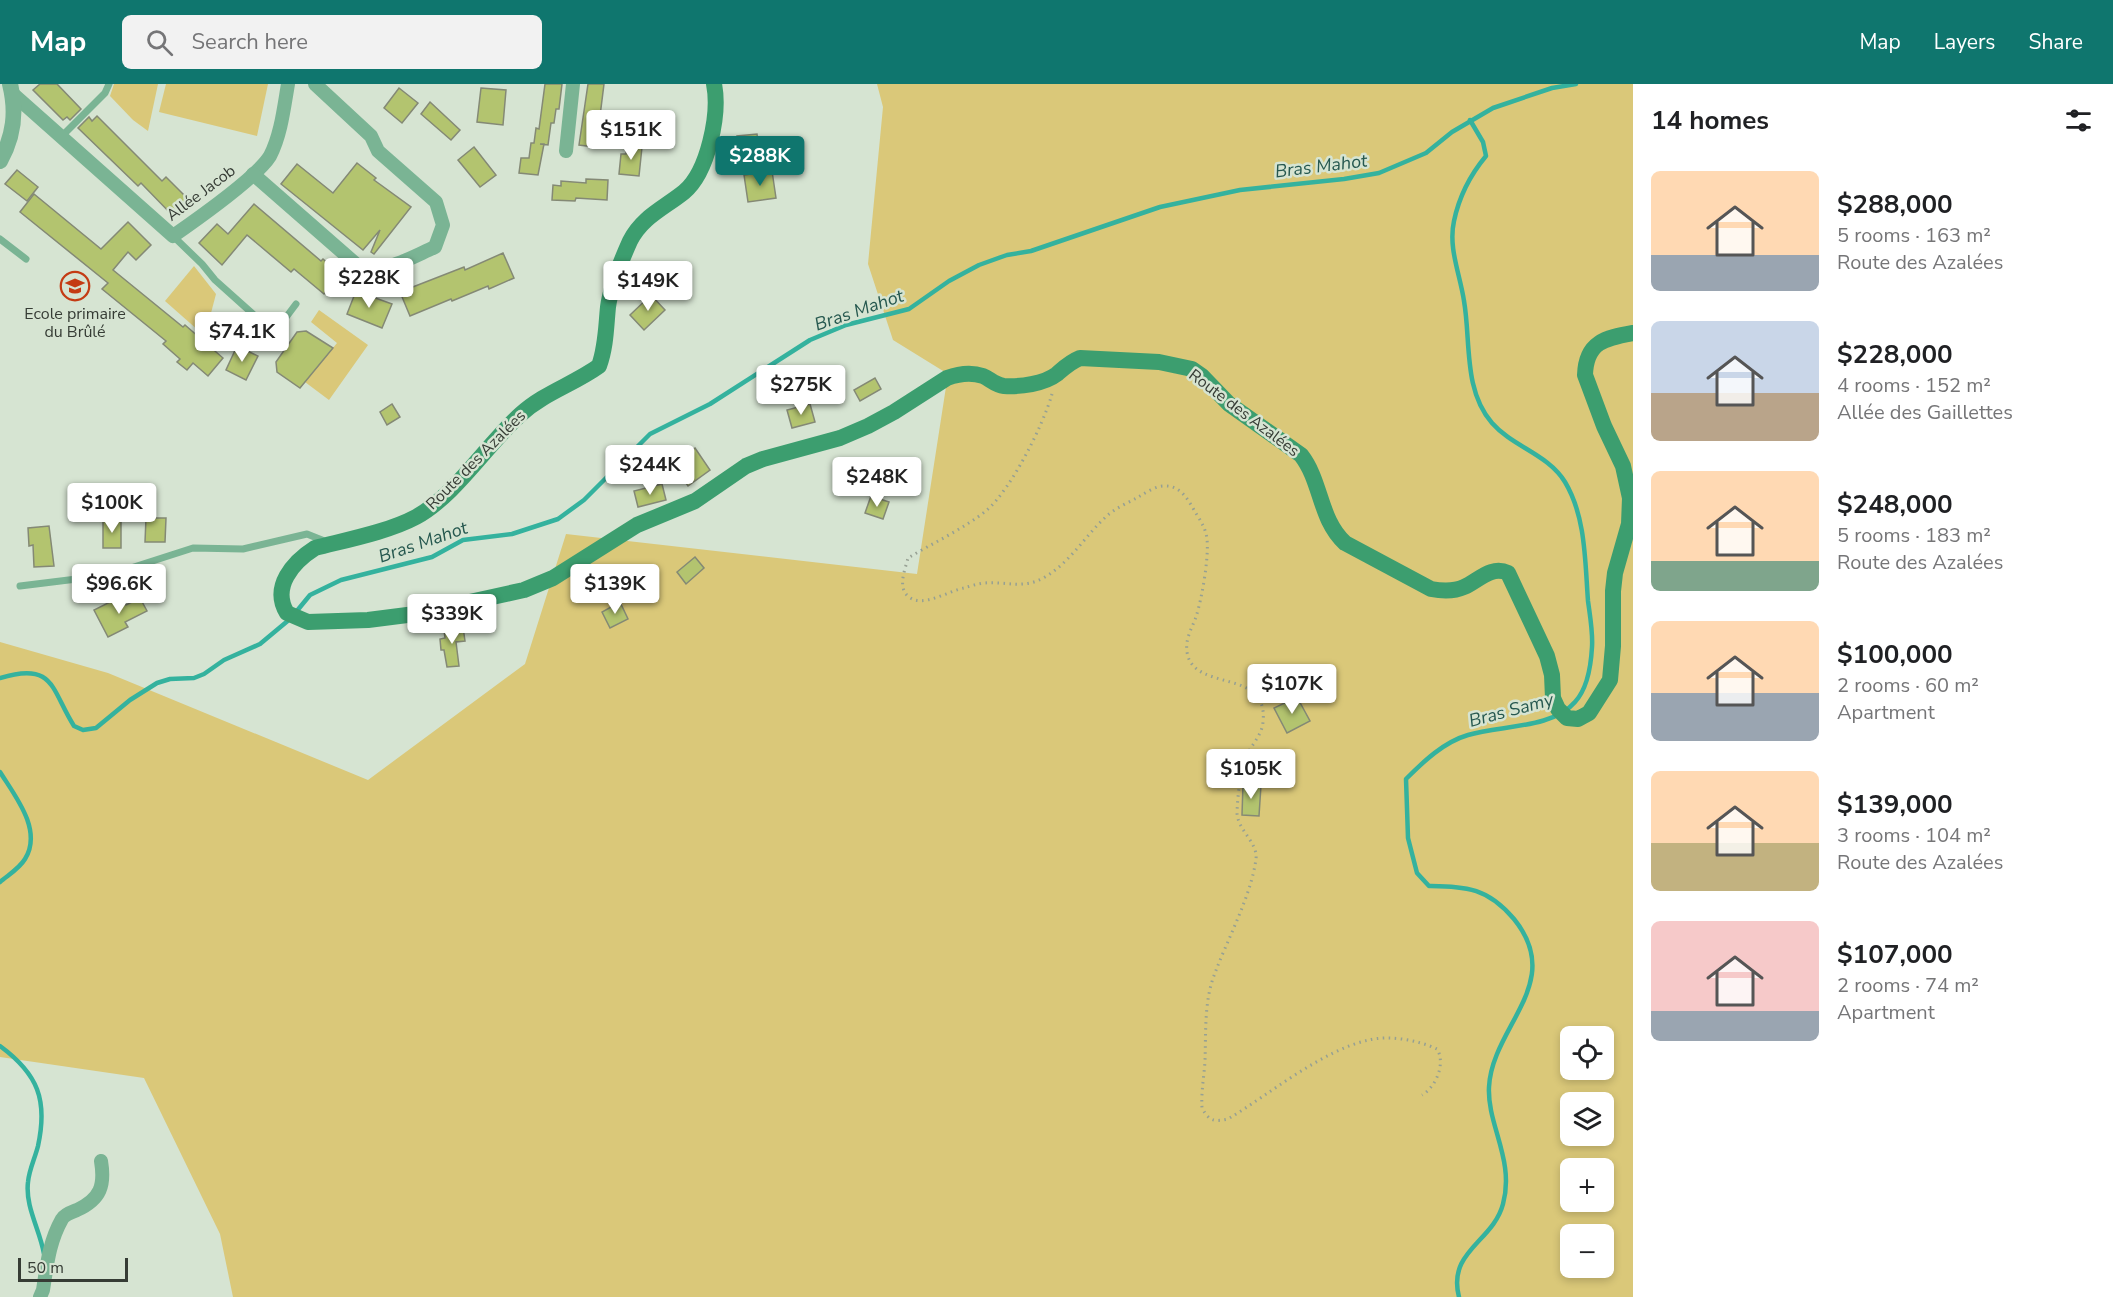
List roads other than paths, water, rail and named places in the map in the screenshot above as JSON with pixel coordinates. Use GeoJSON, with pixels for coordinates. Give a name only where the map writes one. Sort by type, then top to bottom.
{"type":"FeatureCollection","features":[{"type":"Feature","properties":{"kind":"main road","name":"Route des Azalées"},"geometry":{"type":"LineString","coordinates":[[714,84],[714,120],[709,148],[694,182],[644,221],[630,242],[609,304],[605,342],[599,366],[539,400],[520,414],[475,464],[432,506],[416,517],[315,548],[301,557],[283,583],[281,596],[287,613],[296,619],[321,623],[416,614],[524,590],[553,578],[637,525],[695,501],[746,466],[763,459],[840,438],[868,426],[947,378],[969,374],[984,377],[1001,386],[1012,386],[1035,384],[1051,377],[1070,362],[1086,357],[1159,362],[1192,369],[1229,404],[1301,455],[1308,465],[1328,521],[1336,535],[1345,543],[1431,589],[1441,591],[1463,588],[1490,572],[1498,570],[1508,573],[1547,656],[1552,675],[1553,698],[1558,709],[1567,718],[1578,719],[1589,713],[1610,681],[1613,646],[1612,591],[1629,525],[1630,498],[1623,466],[1604,426],[1585,375],[1587,357],[1593,348],[1607,338],[1633,333]]}},
{"type":"Feature","properties":{"kind":"street","name":"Allée Jacob"},"geometry":{"type":"LineString","coordinates":[[10,91],[173,236],[253,174],[269,157],[275,144],[288,84]]}},
{"type":"Feature","properties":{"kind":"street"},"geometry":{"type":"LineString","coordinates":[[253,174],[357,265],[368,269],[379,269],[435,247],[443,225],[436,202],[378,151],[371,136],[315,84]]}},
{"type":"Feature","properties":{"kind":"street"},"geometry":{"type":"LineString","coordinates":[[566,151],[573,84]]}},
{"type":"Feature","properties":{"kind":"street"},"geometry":{"type":"LineString","coordinates":[[0,161],[12,135],[10,91]]}},
{"type":"Feature","properties":{"kind":"street"},"geometry":{"type":"LineString","coordinates":[[40,1297],[50,1242],[64,1216],[88,1205],[101,1190],[103,1174],[101,1161]]}},
{"type":"Feature","properties":{"kind":"lane"},"geometry":{"type":"LineString","coordinates":[[61,137],[105,93],[109,84]]}},
{"type":"Feature","properties":{"kind":"lane"},"geometry":{"type":"LineString","coordinates":[[173,236],[215,280],[264,324],[281,324],[296,304]]}},
{"type":"Feature","properties":{"kind":"lane"},"geometry":{"type":"LineString","coordinates":[[0,239],[26,260]]}},
{"type":"Feature","properties":{"kind":"lane"},"geometry":{"type":"LineString","coordinates":[[20,586],[109,575],[193,548],[243,549],[308,534],[332,543]]}},
{"type":"Feature","properties":{"kind":"waterway","name":"Bras Mahot"},"geometry":{"type":"LineString","coordinates":[[296,612],[310,595],[341,580],[432,557],[463,540],[512,534],[558,519],[584,500],[650,434],[710,404],[810,340],[846,325],[909,309],[949,281],[979,265],[1007,255],[1031,251],[1160,207],[1240,190],[1379,173],[1426,153],[1452,132],[1493,108],[1552,88],[1576,84]]}},
{"type":"Feature","properties":{"kind":"waterway","name":"Bras Samy"},"geometry":{"type":"LineString","coordinates":[[1459,1297],[1457,1281],[1459,1268],[1465,1257],[1498,1217],[1503,1204],[1506,1172],[1492,1115],[1489,1087],[1493,1065],[1501,1044],[1530,984],[1532,964],[1528,942],[1514,919],[1495,900],[1465,888],[1429,886],[1417,873],[1408,838],[1406,779],[1435,753],[1459,738],[1539,722],[1565,711],[1575,702],[1586,683],[1591,661],[1592,641],[1581,525],[1572,496],[1558,472],[1492,423],[1476,396],[1472,380],[1464,301],[1452,241],[1454,221],[1462,195],[1475,170],[1486,156],[1483,142],[1470,120]]}},
{"type":"Feature","properties":{"kind":"waterway","name":"Bras Mahot"},"geometry":{"type":"LineString","coordinates":[[0,678],[32,673],[42,676],[55,691],[74,726],[83,730],[96,728],[130,700],[157,683],[170,679],[194,678],[204,674],[224,660],[260,644],[290,619]]}},
{"type":"Feature","properties":{"kind":"waterway","name":"Bras Mahot"},"geometry":{"type":"LineString","coordinates":[[0,772],[25,814],[31,837],[30,848],[23,863],[0,882]]}},
{"type":"Feature","properties":{"kind":"waterway","name":"Bras Mahot"},"geometry":{"type":"LineString","coordinates":[[0,1046],[13,1056],[31,1078],[40,1102],[41,1130],[28,1191],[44,1254]]}},
{"type":"Feature","properties":{"kind":"place","name":"Ecole primaire du Brûlé"},"geometry":{"type":"Point","coordinates":[75,286]}}]}
